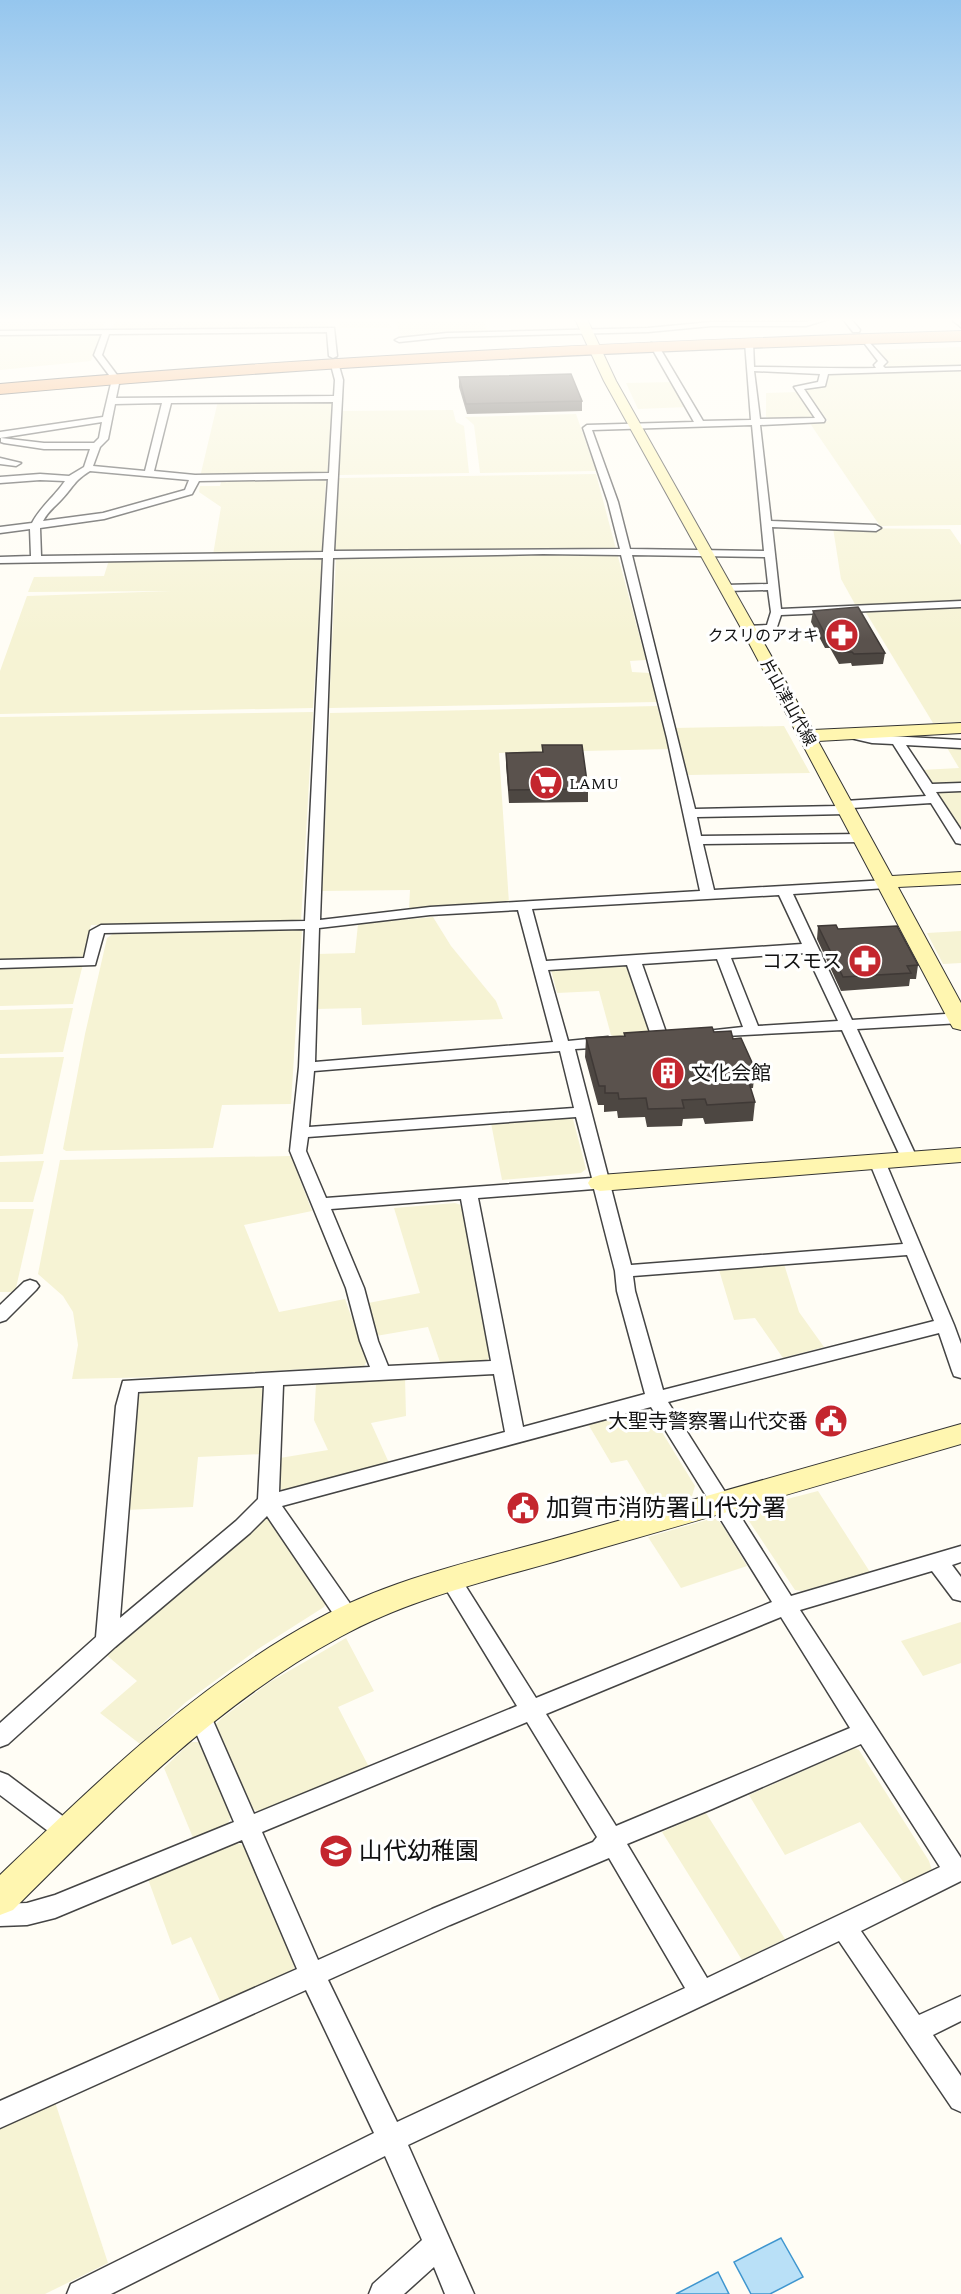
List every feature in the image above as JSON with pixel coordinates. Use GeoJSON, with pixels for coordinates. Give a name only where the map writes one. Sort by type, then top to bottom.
{"type":"FeatureCollection","features":[{"type":"Feature","properties":{"kind":"main road","name":"片山津山代線"},"geometry":{"type":"LineString","coordinates":[[637,427],[704,552],[749,628],[960,1019]]}},
{"type":"Feature","properties":{"kind":"main road"},"geometry":{"type":"LineString","coordinates":[[807,736],[850,734],[928,736],[961,728]]}},
{"type":"Feature","properties":{"kind":"main road"},"geometry":{"type":"LineString","coordinates":[[886,883],[961,878]]}},
{"type":"Feature","properties":{"kind":"main road"},"geometry":{"type":"LineString","coordinates":[[600,1183],[961,1155]]}},
{"type":"Feature","properties":{"kind":"main road"},"geometry":{"type":"LineString","coordinates":[[0,1899],[68,1833],[199,1714],[272,1660],[348,1618],[451,1580],[961,1434]]}},
{"type":"Feature","properties":{"kind":"street"},"geometry":{"type":"LineString","coordinates":[[0,435],[59,426]]}},
{"type":"Feature","properties":{"kind":"street"},"geometry":{"type":"LineString","coordinates":[[36,559],[35,527],[47,506],[58,498],[71,479],[88,468],[96,446],[103,439],[105,426]]}},
{"type":"Feature","properties":{"kind":"street"},"geometry":{"type":"LineString","coordinates":[[149,473],[161,426]]}},
{"type":"Feature","properties":{"kind":"street"},"geometry":{"type":"LineString","coordinates":[[336,426],[330,555],[322,641],[307,1067],[298,1151],[355,1288],[369,1341],[381,1372]]}},
{"type":"Feature","properties":{"kind":"street"},"geometry":{"type":"LineString","coordinates":[[657,426],[587,428],[613,502],[708,895]]}},
{"type":"Feature","properties":{"kind":"street"},"geometry":{"type":"LineString","coordinates":[[749,628],[772,627],[776,612],[756,426]]}},
{"type":"Feature","properties":{"kind":"street"},"geometry":{"type":"LineString","coordinates":[[0,440],[44,446],[96,446]]}},
{"type":"Feature","properties":{"kind":"street"},"geometry":{"type":"LineString","coordinates":[[0,461],[16,463]]}},
{"type":"Feature","properties":{"kind":"street"},"geometry":{"type":"LineString","coordinates":[[88,468],[195,478],[334,476]]}},
{"type":"Feature","properties":{"kind":"street"},"geometry":{"type":"LineString","coordinates":[[0,480],[40,477],[71,479]]}},
{"type":"Feature","properties":{"kind":"street"},"geometry":{"type":"LineString","coordinates":[[0,530],[104,516],[189,492],[195,478]]}},
{"type":"Feature","properties":{"kind":"street"},"geometry":{"type":"LineString","coordinates":[[766,525],[876,528]]}},
{"type":"Feature","properties":{"kind":"street"},"geometry":{"type":"LineString","coordinates":[[0,560],[624,551],[770,555]]}},
{"type":"Feature","properties":{"kind":"street"},"geometry":{"type":"LineString","coordinates":[[725,588],[774,587]]}},
{"type":"Feature","properties":{"kind":"street"},"geometry":{"type":"LineString","coordinates":[[776,612],[961,604]]}},
{"type":"Feature","properties":{"kind":"street"},"geometry":{"type":"LineString","coordinates":[[850,734],[872,739],[897,740],[928,736],[961,744]]}},
{"type":"Feature","properties":{"kind":"street"},"geometry":{"type":"LineString","coordinates":[[897,740],[959,834]]}},
{"type":"Feature","properties":{"kind":"street"},"geometry":{"type":"LineString","coordinates":[[690,813],[846,807],[932,794],[961,787]]}},
{"type":"Feature","properties":{"kind":"street"},"geometry":{"type":"LineString","coordinates":[[696,840],[862,838]]}},
{"type":"Feature","properties":{"kind":"street"},"geometry":{"type":"LineString","coordinates":[[0,964],[90,962],[97,931],[101,929],[311,925],[430,911],[886,883]]}},
{"type":"Feature","properties":{"kind":"street"},"geometry":{"type":"LineString","coordinates":[[784,891],[909,1158]]}},
{"type":"Feature","properties":{"kind":"street"},"geometry":{"type":"LineString","coordinates":[[90,2292],[391,2139],[844,1927],[959,1870],[865,1732],[656,1399],[626,1291],[624,1271],[582,1112],[525,906]]}},
{"type":"Feature","properties":{"kind":"street"},"geometry":{"type":"LineString","coordinates":[[542,966],[811,948]]}},
{"type":"Feature","properties":{"kind":"street"},"geometry":{"type":"LineString","coordinates":[[723,955],[752,1032]]}},
{"type":"Feature","properties":{"kind":"street"},"geometry":{"type":"LineString","coordinates":[[633,960],[660,1038]]}},
{"type":"Feature","properties":{"kind":"street"},"geometry":{"type":"LineString","coordinates":[[695,1035],[960,1019]]}},
{"type":"Feature","properties":{"kind":"street"},"geometry":{"type":"LineString","coordinates":[[307,1067],[625,1040]]}},
{"type":"Feature","properties":{"kind":"street"},"geometry":{"type":"LineString","coordinates":[[299,1133],[582,1112]]}},
{"type":"Feature","properties":{"kind":"street"},"geometry":{"type":"LineString","coordinates":[[877,1161],[945,1325],[961,1371]]}},
{"type":"Feature","properties":{"kind":"street"},"geometry":{"type":"LineString","coordinates":[[319,1204],[600,1183]]}},
{"type":"Feature","properties":{"kind":"street"},"geometry":{"type":"LineString","coordinates":[[468,1192],[500,1367],[515,1435]]}},
{"type":"Feature","properties":{"kind":"street"},"geometry":{"type":"LineString","coordinates":[[624,1271],[912,1249]]}},
{"type":"Feature","properties":{"kind":"street"},"geometry":{"type":"LineString","coordinates":[[0,1316],[30,1286]]}},
{"type":"Feature","properties":{"kind":"street"},"geometry":{"type":"LineString","coordinates":[[0,1737],[106,1641],[243,1527],[268,1502],[515,1435],[945,1325]]}},
{"type":"Feature","properties":{"kind":"street"},"geometry":{"type":"LineString","coordinates":[[106,1641],[126,1406],[130,1386],[500,1367]]}},
{"type":"Feature","properties":{"kind":"street"},"geometry":{"type":"LineString","coordinates":[[274,1378],[268,1502],[348,1618]]}},
{"type":"Feature","properties":{"kind":"street"},"geometry":{"type":"LineString","coordinates":[[0,1915],[11,1916],[52,1906],[785,1606],[961,1554]]}},
{"type":"Feature","properties":{"kind":"street"},"geometry":{"type":"LineString","coordinates":[[936,1560],[961,1593]]}},
{"type":"Feature","properties":{"kind":"street"},"geometry":{"type":"LineString","coordinates":[[451,1580],[611,1839],[702,1994]]}},
{"type":"Feature","properties":{"kind":"street"},"geometry":{"type":"LineString","coordinates":[[199,1714],[313,1977],[391,2139],[460,2294]]}},
{"type":"Feature","properties":{"kind":"street"},"geometry":{"type":"LineString","coordinates":[[0,2115],[313,1977],[452,1912],[601,1850],[611,1839],[704,1802],[865,1732]]}},
{"type":"Feature","properties":{"kind":"street"},"geometry":{"type":"LineString","coordinates":[[0,1782],[68,1833]]}},
{"type":"Feature","properties":{"kind":"street"},"geometry":{"type":"LineString","coordinates":[[844,1927],[961,2098]]}},
{"type":"Feature","properties":{"kind":"street"},"geometry":{"type":"LineString","coordinates":[[914,2031],[961,2008]]}},
{"type":"Feature","properties":{"kind":"street"},"geometry":{"type":"LineString","coordinates":[[383,2294],[438,2244]]}},
{"type":"Feature","properties":{"kind":"shaded area"},"geometry":{"type":"Polygon","coordinates":[[[212,426],[331,426],[327,475],[200,477],[212,426]]]}},
{"type":"Feature","properties":{"kind":"shaded area"},"geometry":{"type":"Polygon","coordinates":[[[340,426],[464,426],[469,473],[338,475],[340,426]]]}},
{"type":"Feature","properties":{"kind":"shaded area"},"geometry":{"type":"Polygon","coordinates":[[[474,426],[580,426],[596,471],[480,473],[474,426]]]}},
{"type":"Feature","properties":{"kind":"shaded area"},"geometry":{"type":"Polygon","coordinates":[[[812,426],[961,426],[961,525],[880,526],[812,426]]]}},
{"type":"Feature","properties":{"kind":"shaded area"},"geometry":{"type":"Polygon","coordinates":[[[596,474],[616,549],[335,553],[339,478],[596,474]]]}},
{"type":"Feature","properties":{"kind":"shaded area"},"geometry":{"type":"Polygon","coordinates":[[[326,478],[322,554],[213,555],[221,507],[199,492],[200,486],[220,486],[222,479],[326,478]]]}},
{"type":"Feature","properties":{"kind":"shaded area"},"geometry":{"type":"Polygon","coordinates":[[[833,528],[950,529],[961,545],[961,602],[856,606],[841,579],[833,528]]]}},
{"type":"Feature","properties":{"kind":"shaded area"},"geometry":{"type":"Polygon","coordinates":[[[617,553],[646,660],[630,661],[632,672],[650,673],[657,702],[329,708],[336,557],[617,553]]]}},
{"type":"Feature","properties":{"kind":"shaded area"},"geometry":{"type":"Polygon","coordinates":[[[322,557],[313,708],[0,714],[0,671],[27,596],[172,591],[28,592],[34,577],[104,576],[109,560],[322,557]]]}},
{"type":"Feature","properties":{"kind":"shaded area"},"geometry":{"type":"Polygon","coordinates":[[[961,606],[961,722],[933,723],[865,611],[961,606]]]}},
{"type":"Feature","properties":{"kind":"shaded area"},"geometry":{"type":"Polygon","coordinates":[[[657,706],[671,749],[499,753],[509,903],[409,909],[410,890],[322,891],[330,713],[657,706]]]}},
{"type":"Feature","properties":{"kind":"shaded area"},"geometry":{"type":"Polygon","coordinates":[[[313,712],[301,921],[91,925],[83,958],[0,960],[0,717],[313,712]]]}},
{"type":"Feature","properties":{"kind":"shaded area"},"geometry":{"type":"Polygon","coordinates":[[[784,726],[810,773],[688,775],[674,728],[784,726]]]}},
{"type":"Feature","properties":{"kind":"shaded area"},"geometry":{"type":"Polygon","coordinates":[[[946,746],[961,747],[961,784],[937,786],[930,784],[921,770],[959,768],[946,746]]]}},
{"type":"Feature","properties":{"kind":"shaded area"},"geometry":{"type":"Polygon","coordinates":[[[961,790],[961,827],[957,826],[937,793],[961,790]]]}},
{"type":"Feature","properties":{"kind":"shaded area"},"geometry":{"type":"Polygon","coordinates":[[[433,917],[451,946],[496,1001],[503,1019],[362,1025],[361,1008],[315,1009],[317,954],[355,953],[358,924],[433,917]]]}},
{"type":"Feature","properties":{"kind":"shaded area"},"geometry":{"type":"Polygon","coordinates":[[[302,930],[291,1104],[222,1105],[213,1148],[66,1151],[63,1149],[85,1034],[107,938],[114,933],[302,930]]]}},
{"type":"Feature","properties":{"kind":"shaded area"},"geometry":{"type":"Polygon","coordinates":[[[961,931],[961,963],[943,964],[927,933],[961,931]]]}},
{"type":"Feature","properties":{"kind":"shaded area"},"geometry":{"type":"Polygon","coordinates":[[[83,964],[73,1004],[0,1006],[0,966],[83,964]]]}},
{"type":"Feature","properties":{"kind":"shaded area"},"geometry":{"type":"Polygon","coordinates":[[[623,964],[628,966],[651,1032],[648,1035],[616,1037],[611,1035],[599,991],[557,993],[551,970],[623,964]]]}},
{"type":"Feature","properties":{"kind":"shaded area"},"geometry":{"type":"Polygon","coordinates":[[[73,1008],[63,1052],[0,1054],[0,1010],[73,1008]]]}},
{"type":"Feature","properties":{"kind":"shaded area"},"geometry":{"type":"Polygon","coordinates":[[[64,1057],[43,1154],[0,1156],[0,1058],[64,1057]]]}},
{"type":"Feature","properties":{"kind":"shaded area"},"geometry":{"type":"Polygon","coordinates":[[[573,1119],[586,1169],[581,1173],[502,1180],[491,1123],[573,1119]]]}},
{"type":"Feature","properties":{"kind":"shaded area"},"geometry":{"type":"Polygon","coordinates":[[[291,1156],[312,1211],[244,1225],[279,1312],[345,1299],[367,1361],[364,1366],[158,1377],[72,1379],[78,1345],[73,1312],[63,1296],[38,1274],[60,1160],[291,1156]]]}},
{"type":"Feature","properties":{"kind":"shaded area"},"geometry":{"type":"Polygon","coordinates":[[[44,1161],[33,1202],[0,1202],[0,1162],[44,1161]]]}},
{"type":"Feature","properties":{"kind":"shaded area"},"geometry":{"type":"Polygon","coordinates":[[[455,1203],[461,1205],[490,1357],[484,1363],[441,1365],[428,1327],[376,1336],[363,1304],[420,1293],[394,1208],[455,1203]]]}},
{"type":"Feature","properties":{"kind":"shaded area"},"geometry":{"type":"Polygon","coordinates":[[[0,1209],[34,1209],[15,1292],[0,1292],[0,1209]]]}},
{"type":"Feature","properties":{"kind":"shaded area"},"geometry":{"type":"Polygon","coordinates":[[[784,1264],[799,1312],[824,1347],[783,1358],[755,1318],[734,1320],[719,1270],[784,1264]]]}},
{"type":"Feature","properties":{"kind":"shaded area"},"geometry":{"type":"Polygon","coordinates":[[[405,1377],[406,1416],[371,1423],[389,1463],[284,1492],[279,1487],[280,1458],[328,1450],[314,1420],[316,1384],[405,1377]]]}},
{"type":"Feature","properties":{"kind":"shaded area"},"geometry":{"type":"Polygon","coordinates":[[[259,1387],[265,1391],[262,1454],[198,1457],[193,1507],[125,1510],[135,1397],[145,1392],[259,1387]]]}},
{"type":"Feature","properties":{"kind":"shaded area"},"geometry":{"type":"Polygon","coordinates":[[[637,1410],[649,1411],[695,1486],[692,1496],[655,1507],[627,1460],[611,1463],[588,1424],[637,1410]]]}},
{"type":"Feature","properties":{"kind":"shaded area"},"geometry":{"type":"Polygon","coordinates":[[[818,1491],[870,1572],[802,1591],[795,1590],[747,1518],[756,1507],[818,1491]]]}},
{"type":"Feature","properties":{"kind":"shaded area"},"geometry":{"type":"Polygon","coordinates":[[[259,1518],[268,1518],[326,1603],[324,1607],[258,1649],[186,1702],[140,1744],[100,1713],[137,1681],[104,1653],[259,1518]]]}},
{"type":"Feature","properties":{"kind":"shaded area"},"geometry":{"type":"Polygon","coordinates":[[[717,1519],[723,1526],[747,1566],[681,1588],[648,1537],[717,1519]]]}},
{"type":"Feature","properties":{"kind":"shaded area"},"geometry":{"type":"Polygon","coordinates":[[[961,1622],[961,1663],[923,1676],[901,1641],[961,1622]]]}},
{"type":"Feature","properties":{"kind":"shaded area"},"geometry":{"type":"Polygon","coordinates":[[[346,1638],[374,1691],[338,1707],[370,1769],[260,1812],[252,1809],[215,1725],[270,1682],[346,1638]]]}},
{"type":"Feature","properties":{"kind":"shaded area"},"geometry":{"type":"Polygon","coordinates":[[[191,1742],[201,1742],[233,1814],[225,1828],[194,1840],[164,1768],[191,1742]]]}},
{"type":"Feature","properties":{"kind":"shaded area"},"geometry":{"type":"Polygon","coordinates":[[[855,1748],[859,1750],[929,1861],[932,1870],[904,1883],[860,1822],[785,1855],[749,1795],[855,1748]]]}},
{"type":"Feature","properties":{"kind":"shaded area"},"geometry":{"type":"Polygon","coordinates":[[[706,1813],[785,1939],[742,1960],[662,1832],[706,1813]]]}},
{"type":"Feature","properties":{"kind":"shaded area"},"geometry":{"type":"Polygon","coordinates":[[[237,1843],[247,1847],[296,1960],[293,1971],[221,2003],[191,1937],[172,1945],[148,1879],[237,1843]]]}},
{"type":"Feature","properties":{"kind":"shaded area"},"geometry":{"type":"Polygon","coordinates":[[[55,2102],[108,2263],[45,2294],[0,2294],[0,2126],[55,2102]]]}},
{"type":"Feature","properties":{"kind":"water"},"geometry":{"type":"Polygon","coordinates":[[[781,2238],[803,2277],[770,2294],[751,2294],[734,2262],[781,2238]]]}},
{"type":"Feature","properties":{"kind":"water"},"geometry":{"type":"Polygon","coordinates":[[[718,2272],[729,2294],[676,2294],[718,2272]]]}},
{"type":"Feature","properties":{"kind":"building","name":"クスリのアオキ"},"geometry":{"type":"Polygon","coordinates":[[[858,607],[885,653],[840,652],[832,636],[826,636],[813,611],[858,607]]]}},
{"type":"Feature","properties":{"kind":"building","name":"LAMU"},"geometry":{"type":"Polygon","coordinates":[[[542,745],[582,745],[588,789],[509,790],[506,753],[543,752],[542,745]]]}},
{"type":"Feature","properties":{"kind":"building","name":"コスモス"},"geometry":{"type":"Polygon","coordinates":[[[836,925],[838,929],[897,926],[918,965],[907,966],[911,973],[843,977],[818,926],[836,925]]]}},
{"type":"Feature","properties":{"kind":"building","name":"文化会館"},"geometry":{"type":"Polygon","coordinates":[[[712,1027],[714,1032],[731,1031],[733,1039],[741,1038],[755,1069],[745,1070],[755,1102],[707,1105],[705,1099],[682,1100],[684,1108],[648,1109],[646,1098],[619,1099],[618,1093],[605,1093],[605,1086],[599,1086],[586,1038],[712,1027]]]}},
{"type":"Feature","properties":{"kind":"place","name":"クスリのアオキ"},"geometry":{"type":"Point","coordinates":[842,635]}},
{"type":"Feature","properties":{"kind":"place","name":"LAMU"},"geometry":{"type":"Point","coordinates":[546,783]}},
{"type":"Feature","properties":{"kind":"place","name":"コスモス"},"geometry":{"type":"Point","coordinates":[865,961]}},
{"type":"Feature","properties":{"kind":"place","name":"文化会館"},"geometry":{"type":"Point","coordinates":[668,1073]}},
{"type":"Feature","properties":{"kind":"place","name":"大聖寺警察署山代交番"},"geometry":{"type":"Point","coordinates":[831,1421]}},
{"type":"Feature","properties":{"kind":"place","name":"加賀市消防署山代分署"},"geometry":{"type":"Point","coordinates":[523,1508]}},
{"type":"Feature","properties":{"kind":"place","name":"山代幼稚園"},"geometry":{"type":"Point","coordinates":[336,1851]}}]}
